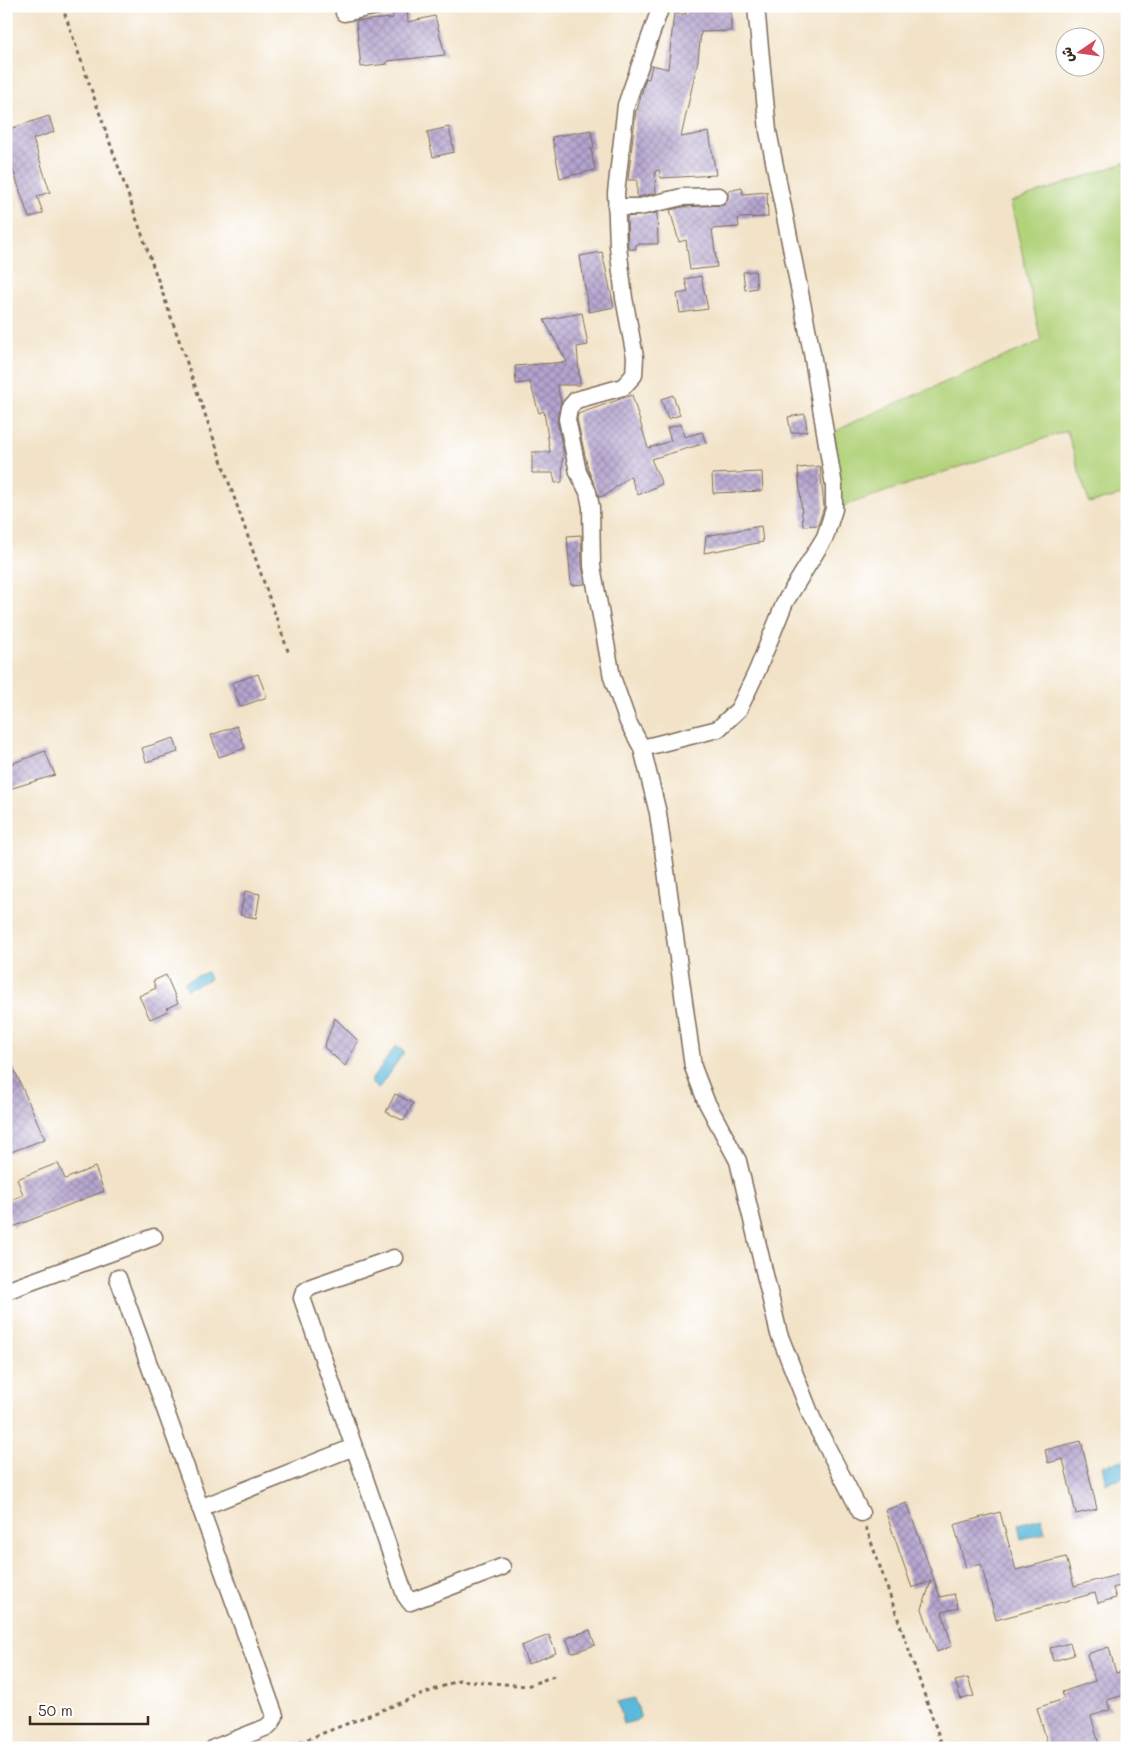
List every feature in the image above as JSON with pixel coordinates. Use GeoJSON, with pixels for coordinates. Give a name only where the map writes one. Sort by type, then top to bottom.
{"type":"FeatureCollection","features":[{"type":"Feature","properties":{"kind":"street"},"geometry":{"type":"LineString","coordinates":[[343,6],[344,13],[377,6]]}},
{"type":"Feature","properties":{"kind":"street"},"geometry":{"type":"LineString","coordinates":[[662,6],[626,105],[620,139],[616,208],[624,298],[635,357],[634,375],[624,387],[576,400],[569,408],[567,419],[578,472],[588,492],[591,507],[592,566],[612,677],[628,722],[642,748],[658,813],[693,1067],[706,1101],[725,1135],[743,1179],[779,1334],[812,1418],[861,1513]]}},
{"type":"Feature","properties":{"kind":"street"},"geometry":{"type":"LineString","coordinates":[[642,748],[718,729],[739,709],[786,602],[825,537],[834,509],[834,486],[812,353],[768,131],[756,6]]}},
{"type":"Feature","properties":{"kind":"street"},"geometry":{"type":"LineString","coordinates":[[616,208],[640,207],[682,197],[719,196]]}},
{"type":"Feature","properties":{"kind":"street"},"geometry":{"type":"LineString","coordinates":[[6,1291],[154,1237]]}},
{"type":"Feature","properties":{"kind":"street"},"geometry":{"type":"LineString","coordinates":[[394,1258],[312,1287],[304,1292],[302,1298],[405,1595],[410,1602],[502,1567]]}},
{"type":"Feature","properties":{"kind":"street"},"geometry":{"type":"LineString","coordinates":[[118,1278],[275,1716],[266,1727],[214,1748]]}},
{"type":"Feature","properties":{"kind":"street"},"geometry":{"type":"LineString","coordinates":[[200,1508],[354,1446]]}},
{"type":"Feature","properties":{"kind":"path"},"geometry":{"type":"LineString","coordinates":[[62,6],[289,654]]}},
{"type":"Feature","properties":{"kind":"path"},"geometry":{"type":"LineString","coordinates":[[861,1513],[944,1748]]}},
{"type":"Feature","properties":{"kind":"path"},"geometry":{"type":"LineString","coordinates":[[285,1748],[459,1680],[527,1686],[554,1676]]}},
{"type":"Feature","properties":{"kind":"green space"},"geometry":{"type":"Polygon","coordinates":[[[1127,162],[1127,494],[1089,503],[1067,431],[834,509],[826,437],[855,421],[1041,341],[1011,202],[1127,162]]]}},
{"type":"Feature","properties":{"kind":"water"},"geometry":{"type":"Polygon","coordinates":[[[207,972],[210,979],[187,989],[184,982],[207,972]]]}},
{"type":"Feature","properties":{"kind":"water"},"geometry":{"type":"Polygon","coordinates":[[[396,1046],[404,1052],[378,1089],[370,1082],[396,1046]]]}},
{"type":"Feature","properties":{"kind":"water"},"geometry":{"type":"Polygon","coordinates":[[[1127,1459],[1127,1477],[1106,1483],[1102,1466],[1127,1459]]]}},
{"type":"Feature","properties":{"kind":"water"},"geometry":{"type":"Polygon","coordinates":[[[1042,1518],[1045,1533],[1021,1539],[1018,1524],[1042,1518]]]}},
{"type":"Feature","properties":{"kind":"water"},"geometry":{"type":"Polygon","coordinates":[[[635,1698],[641,1719],[624,1724],[618,1702],[635,1698]]]}},
{"type":"Feature","properties":{"kind":"building"},"geometry":{"type":"Polygon","coordinates":[[[686,6],[711,6],[711,10],[731,10],[731,31],[701,32],[698,60],[681,137],[709,132],[716,175],[661,178],[659,170],[655,171],[656,193],[637,197],[637,180],[628,180],[636,110],[646,78],[649,79],[652,65],[668,69],[674,14],[686,14],[686,6]]]}},
{"type":"Feature","properties":{"kind":"building"},"geometry":{"type":"Polygon","coordinates":[[[407,7],[408,22],[435,16],[445,55],[387,61],[387,64],[361,67],[356,21],[393,18],[392,9],[407,7]]]}},
{"type":"Feature","properties":{"kind":"building"},"geometry":{"type":"Polygon","coordinates":[[[49,116],[54,132],[33,139],[50,192],[37,196],[43,213],[29,218],[6,149],[6,130],[49,116]]]}},
{"type":"Feature","properties":{"kind":"building"},"geometry":{"type":"Polygon","coordinates":[[[449,127],[454,152],[433,157],[427,132],[449,127]]]}},
{"type":"Feature","properties":{"kind":"building"},"geometry":{"type":"Polygon","coordinates":[[[591,130],[594,148],[591,149],[595,170],[560,178],[552,137],[591,130]]]}},
{"type":"Feature","properties":{"kind":"building"},"geometry":{"type":"Polygon","coordinates":[[[742,188],[743,194],[767,192],[768,217],[738,218],[739,227],[712,229],[717,267],[690,270],[686,240],[679,242],[670,210],[683,207],[724,205],[728,200],[728,191],[742,188]]]}},
{"type":"Feature","properties":{"kind":"building"},"geometry":{"type":"Polygon","coordinates":[[[657,213],[658,244],[636,244],[636,249],[628,249],[627,217],[657,213]]]}},
{"type":"Feature","properties":{"kind":"building"},"geometry":{"type":"Polygon","coordinates":[[[602,252],[614,307],[589,312],[580,256],[602,252]]]}},
{"type":"Feature","properties":{"kind":"building"},"geometry":{"type":"Polygon","coordinates":[[[755,271],[757,288],[745,290],[743,272],[755,271]]]}},
{"type":"Feature","properties":{"kind":"building"},"geometry":{"type":"Polygon","coordinates":[[[701,276],[708,309],[680,313],[677,294],[688,292],[685,279],[701,276]]]}},
{"type":"Feature","properties":{"kind":"building"},"geometry":{"type":"Polygon","coordinates":[[[582,313],[588,345],[577,347],[580,385],[557,385],[561,402],[557,421],[563,450],[562,482],[555,483],[553,473],[532,473],[532,452],[550,452],[544,411],[539,413],[530,382],[516,384],[515,366],[567,362],[544,320],[582,313]]]}},
{"type":"Feature","properties":{"kind":"building"},"geometry":{"type":"Polygon","coordinates":[[[632,395],[648,448],[671,441],[667,428],[681,424],[684,437],[702,432],[706,443],[651,459],[662,484],[638,495],[630,476],[606,495],[599,497],[588,469],[577,419],[578,414],[632,395]]]}},
{"type":"Feature","properties":{"kind":"building"},"geometry":{"type":"Polygon","coordinates":[[[673,395],[680,415],[668,419],[661,399],[673,395]]]}},
{"type":"Feature","properties":{"kind":"building"},"geometry":{"type":"Polygon","coordinates":[[[805,414],[807,431],[791,433],[788,417],[805,414]]]}},
{"type":"Feature","properties":{"kind":"building"},"geometry":{"type":"Polygon","coordinates":[[[820,466],[824,507],[818,525],[803,526],[798,468],[820,466]]]}},
{"type":"Feature","properties":{"kind":"building"},"geometry":{"type":"Polygon","coordinates":[[[762,472],[763,491],[713,493],[712,474],[762,472]]]}},
{"type":"Feature","properties":{"kind":"building"},"geometry":{"type":"Polygon","coordinates":[[[761,526],[763,542],[704,553],[706,536],[761,526]]]}},
{"type":"Feature","properties":{"kind":"building"},"geometry":{"type":"Polygon","coordinates":[[[581,535],[582,566],[585,584],[571,585],[567,536],[581,535]]]}},
{"type":"Feature","properties":{"kind":"building"},"geometry":{"type":"Polygon","coordinates":[[[258,674],[267,697],[240,707],[232,683],[258,674]]]}},
{"type":"Feature","properties":{"kind":"building"},"geometry":{"type":"Polygon","coordinates":[[[237,726],[245,748],[219,757],[211,735],[237,726]]]}},
{"type":"Feature","properties":{"kind":"building"},"geometry":{"type":"Polygon","coordinates":[[[174,738],[178,752],[146,762],[142,748],[174,738]]]}},
{"type":"Feature","properties":{"kind":"building"},"geometry":{"type":"Polygon","coordinates":[[[45,751],[55,775],[6,790],[6,766],[45,751]]]}},
{"type":"Feature","properties":{"kind":"building"},"geometry":{"type":"Polygon","coordinates":[[[245,891],[260,894],[256,918],[240,915],[245,891]]]}},
{"type":"Feature","properties":{"kind":"building"},"geometry":{"type":"Polygon","coordinates":[[[166,975],[178,1003],[167,1008],[168,1011],[150,1019],[139,996],[156,988],[153,981],[166,975]]]}},
{"type":"Feature","properties":{"kind":"building"},"geometry":{"type":"Polygon","coordinates":[[[335,1018],[358,1041],[345,1066],[324,1047],[335,1018]]]}},
{"type":"Feature","properties":{"kind":"building"},"geometry":{"type":"Polygon","coordinates":[[[6,1051],[45,1139],[6,1154],[6,1051]]]}},
{"type":"Feature","properties":{"kind":"building"},"geometry":{"type":"Polygon","coordinates":[[[395,1094],[413,1103],[404,1121],[386,1112],[395,1094]]]}},
{"type":"Feature","properties":{"kind":"building"},"geometry":{"type":"Polygon","coordinates":[[[58,1163],[65,1179],[95,1167],[104,1191],[13,1227],[6,1209],[6,1202],[23,1195],[17,1179],[58,1163]]]}},
{"type":"Feature","properties":{"kind":"building"},"geometry":{"type":"Polygon","coordinates":[[[1081,1441],[1097,1509],[1076,1514],[1063,1459],[1048,1463],[1045,1450],[1081,1441]]]}},
{"type":"Feature","properties":{"kind":"building"},"geometry":{"type":"Polygon","coordinates":[[[907,1503],[940,1597],[954,1594],[958,1608],[942,1612],[952,1646],[937,1652],[922,1609],[931,1581],[912,1588],[885,1510],[907,1503]]]}},
{"type":"Feature","properties":{"kind":"building"},"geometry":{"type":"Polygon","coordinates":[[[1000,1512],[1016,1570],[1066,1557],[1074,1586],[1125,1573],[1127,1584],[1113,1588],[1116,1598],[1098,1603],[1095,1593],[996,1620],[981,1564],[966,1568],[954,1525],[1000,1512]]]}},
{"type":"Feature","properties":{"kind":"building"},"geometry":{"type":"Polygon","coordinates":[[[590,1630],[595,1645],[572,1653],[566,1638],[590,1630]]]}},
{"type":"Feature","properties":{"kind":"building"},"geometry":{"type":"Polygon","coordinates":[[[549,1635],[556,1653],[528,1664],[521,1646],[549,1635]]]}},
{"type":"Feature","properties":{"kind":"building"},"geometry":{"type":"Polygon","coordinates":[[[1070,1643],[1074,1655],[1053,1661],[1050,1648],[1070,1643]]]}},
{"type":"Feature","properties":{"kind":"building"},"geometry":{"type":"Polygon","coordinates":[[[1109,1647],[1116,1673],[1127,1670],[1127,1684],[1122,1685],[1124,1695],[1107,1700],[1110,1710],[1091,1716],[1100,1748],[1049,1748],[1037,1708],[1064,1699],[1062,1692],[1095,1681],[1087,1654],[1109,1647]]]}},
{"type":"Feature","properties":{"kind":"building"},"geometry":{"type":"Polygon","coordinates":[[[968,1678],[974,1696],[961,1699],[955,1681],[968,1678]]]}}]}
